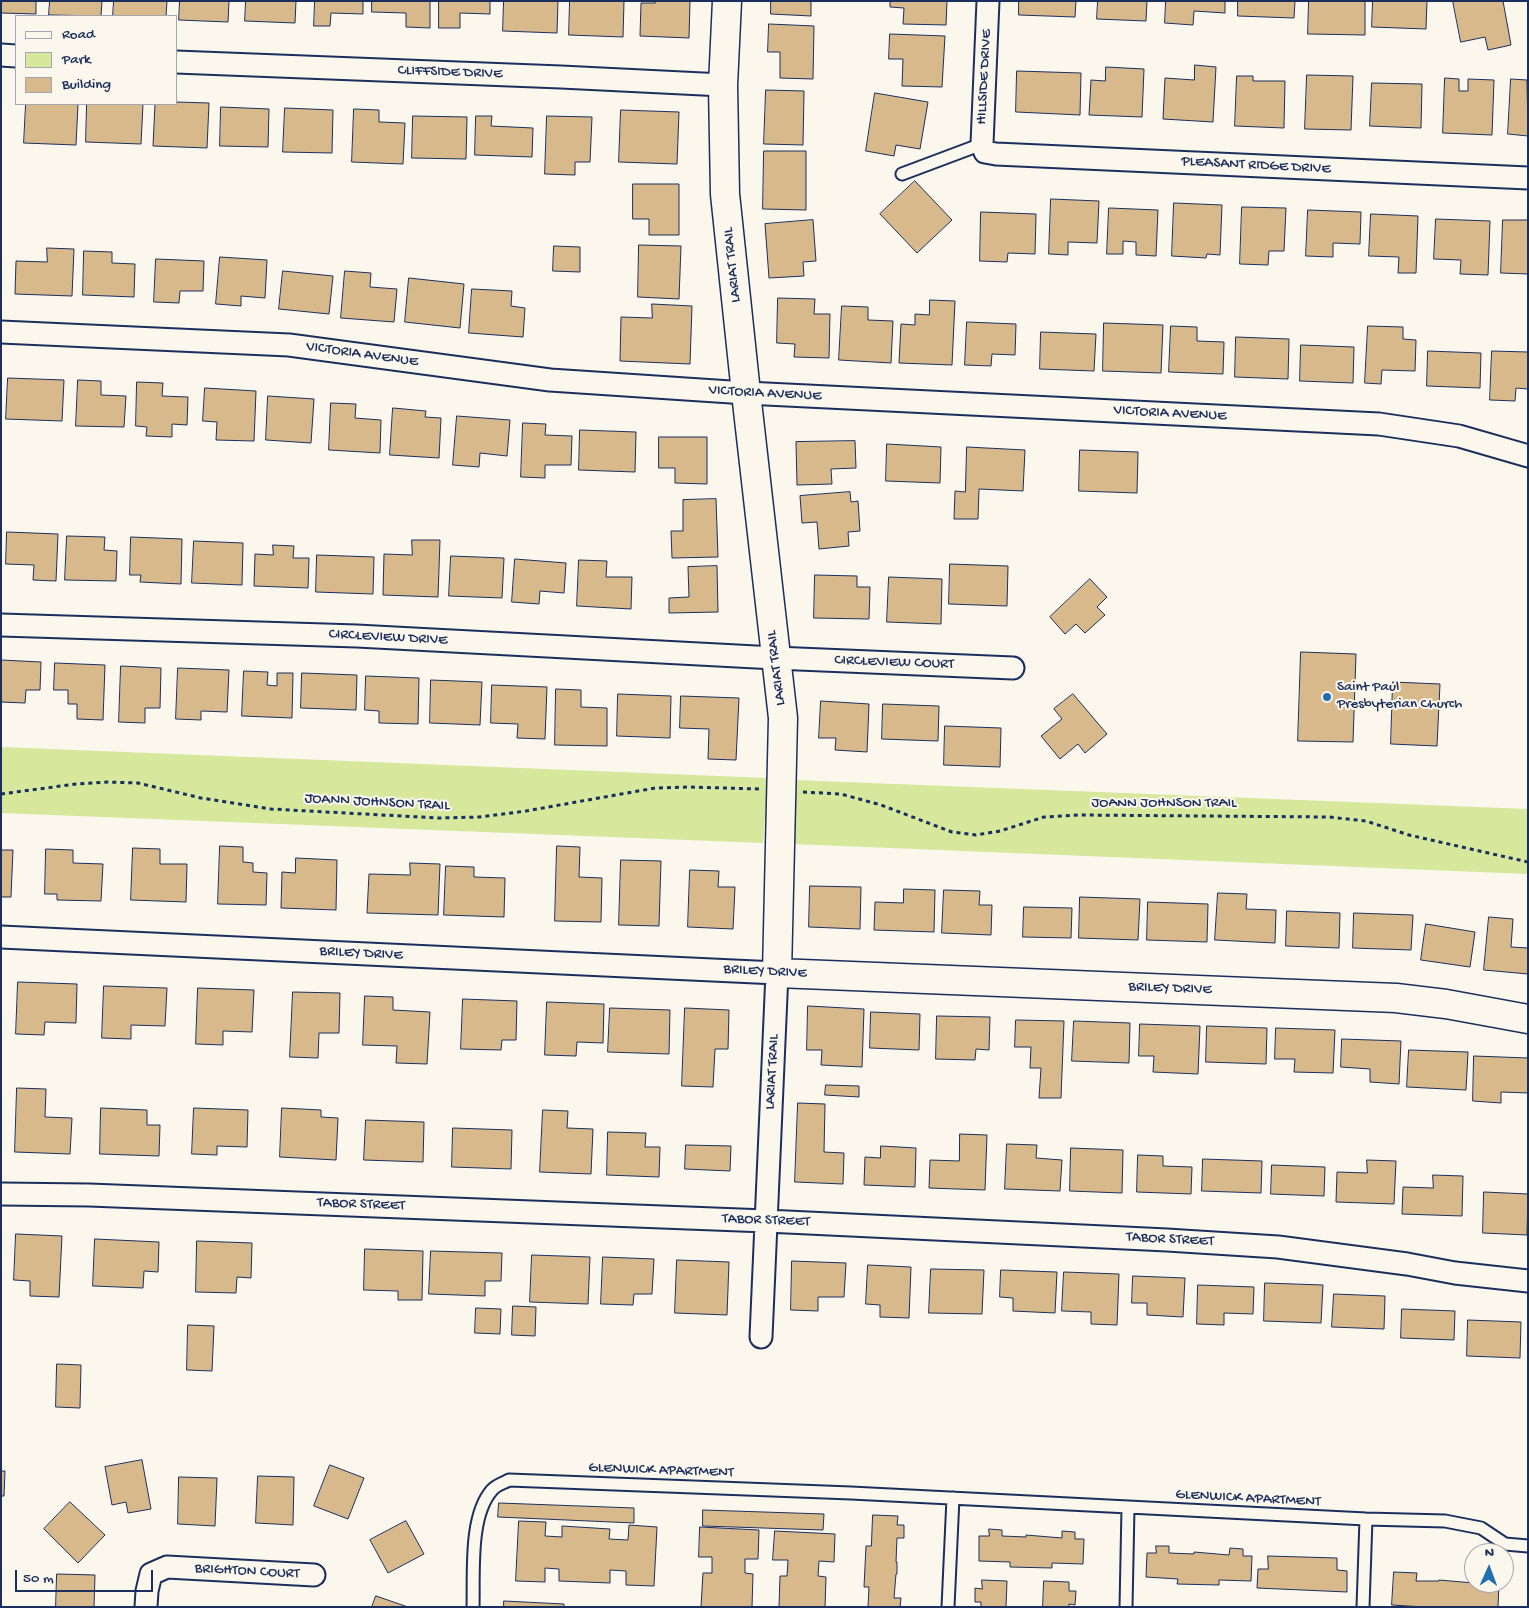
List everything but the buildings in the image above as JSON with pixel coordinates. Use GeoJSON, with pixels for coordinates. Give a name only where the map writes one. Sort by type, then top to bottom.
{"type":"FeatureCollection","features":[{"type":"Feature","properties":{"kind":"street","name":"LARIAT TRAIL"},"geometry":{"type":"LineString","coordinates":[[727,1],[723,85],[725,194],[783,718],[777,973],[761,1337]]}},
{"type":"Feature","properties":{"kind":"street","name":"HILLSIDE DRIVE"},"geometry":{"type":"LineString","coordinates":[[984,148],[988,1]]}},
{"type":"Feature","properties":{"kind":"street"},"geometry":{"type":"LineString","coordinates":[[1,55],[15,56]]}},
{"type":"Feature","properties":{"kind":"street","name":"CLIFFSIDE DRIVE"},"geometry":{"type":"LineString","coordinates":[[178,62],[723,85]]}},
{"type":"Feature","properties":{"kind":"street","name":"PLEASANT RIDGE DRIVE"},"geometry":{"type":"LineString","coordinates":[[984,148],[1015,155],[1528,178]]}},
{"type":"Feature","properties":{"kind":"street","name":"VICTORIA AVENUE"},"geometry":{"type":"LineString","coordinates":[[1,332],[289,345],[550,380],[746,393],[1379,424],[1459,436],[1528,456]]}},
{"type":"Feature","properties":{"kind":"street","name":"CIRCLEVIEW DRIVE"},"geometry":{"type":"LineString","coordinates":[[1,625],[357,636],[775,658]]}},
{"type":"Feature","properties":{"kind":"street","name":"CIRCLEVIEW COURT"},"geometry":{"type":"LineString","coordinates":[[775,658],[1013,668]]}},
{"type":"Feature","properties":{"kind":"street","name":"BRILEY DRIVE"},"geometry":{"type":"LineString","coordinates":[[1,937],[777,973],[1396,998],[1446,1004],[1528,1019]]}},
{"type":"Feature","properties":{"kind":"street","name":"TABOR STREET"},"geometry":{"type":"LineString","coordinates":[[1,1194],[89,1195],[766,1221],[1148,1239],[1278,1247],[1408,1264],[1455,1273],[1528,1281]]}},
{"type":"Feature","properties":{"kind":"street","name":"BRIGHTON COURT"},"geometry":{"type":"LineString","coordinates":[[146,1607],[151,1574],[167,1568],[314,1575]]}},
{"type":"Feature","properties":{"kind":"lane"},"geometry":{"type":"LineString","coordinates":[[902,174],[984,148]]}},
{"type":"Feature","properties":{"kind":"lane","name":"GLENWICK APARTMENT"},"geometry":{"type":"LineString","coordinates":[[473,1607],[475,1537],[479,1512],[493,1489],[509,1480],[1445,1521],[1481,1528],[1505,1544],[1528,1546]]}},
{"type":"Feature","properties":{"kind":"lane"},"geometry":{"type":"LineString","coordinates":[[948,1607],[953,1498]]}},
{"type":"Feature","properties":{"kind":"lane"},"geometry":{"type":"LineString","coordinates":[[1126,1607],[1128,1508]]}},
{"type":"Feature","properties":{"kind":"lane"},"geometry":{"type":"LineString","coordinates":[[1363,1607],[1366,1519]]}},
{"type":"Feature","properties":{"kind":"path","name":"JOANN JOHNSON TRAIL"},"geometry":{"type":"LineString","coordinates":[[1,794],[76,784],[123,782],[138,783],[201,798],[271,809],[439,818],[526,812],[655,788],[753,789]]}},
{"type":"Feature","properties":{"kind":"path","name":"JOANN JOHNSON TRAIL"},"geometry":{"type":"LineString","coordinates":[[804,792],[841,794],[881,805],[952,832],[960,833],[976,834],[1000,831],[1044,817],[1079,815],[1328,817],[1366,821],[1409,835],[1528,862]]}},
{"type":"Feature","properties":{"kind":"green space"},"geometry":{"type":"Polygon","coordinates":[[[1,747],[768,778],[763,843],[1,813],[1,747]]]}},
{"type":"Feature","properties":{"kind":"green space"},"geometry":{"type":"Polygon","coordinates":[[[794,780],[1528,809],[1528,874],[792,844],[794,780]]]}},
{"type":"Feature","properties":{"kind":"place","name":"Saint Paul Presbyterian Church"},"geometry":{"type":"Point","coordinates":[1327,697]}}]}
